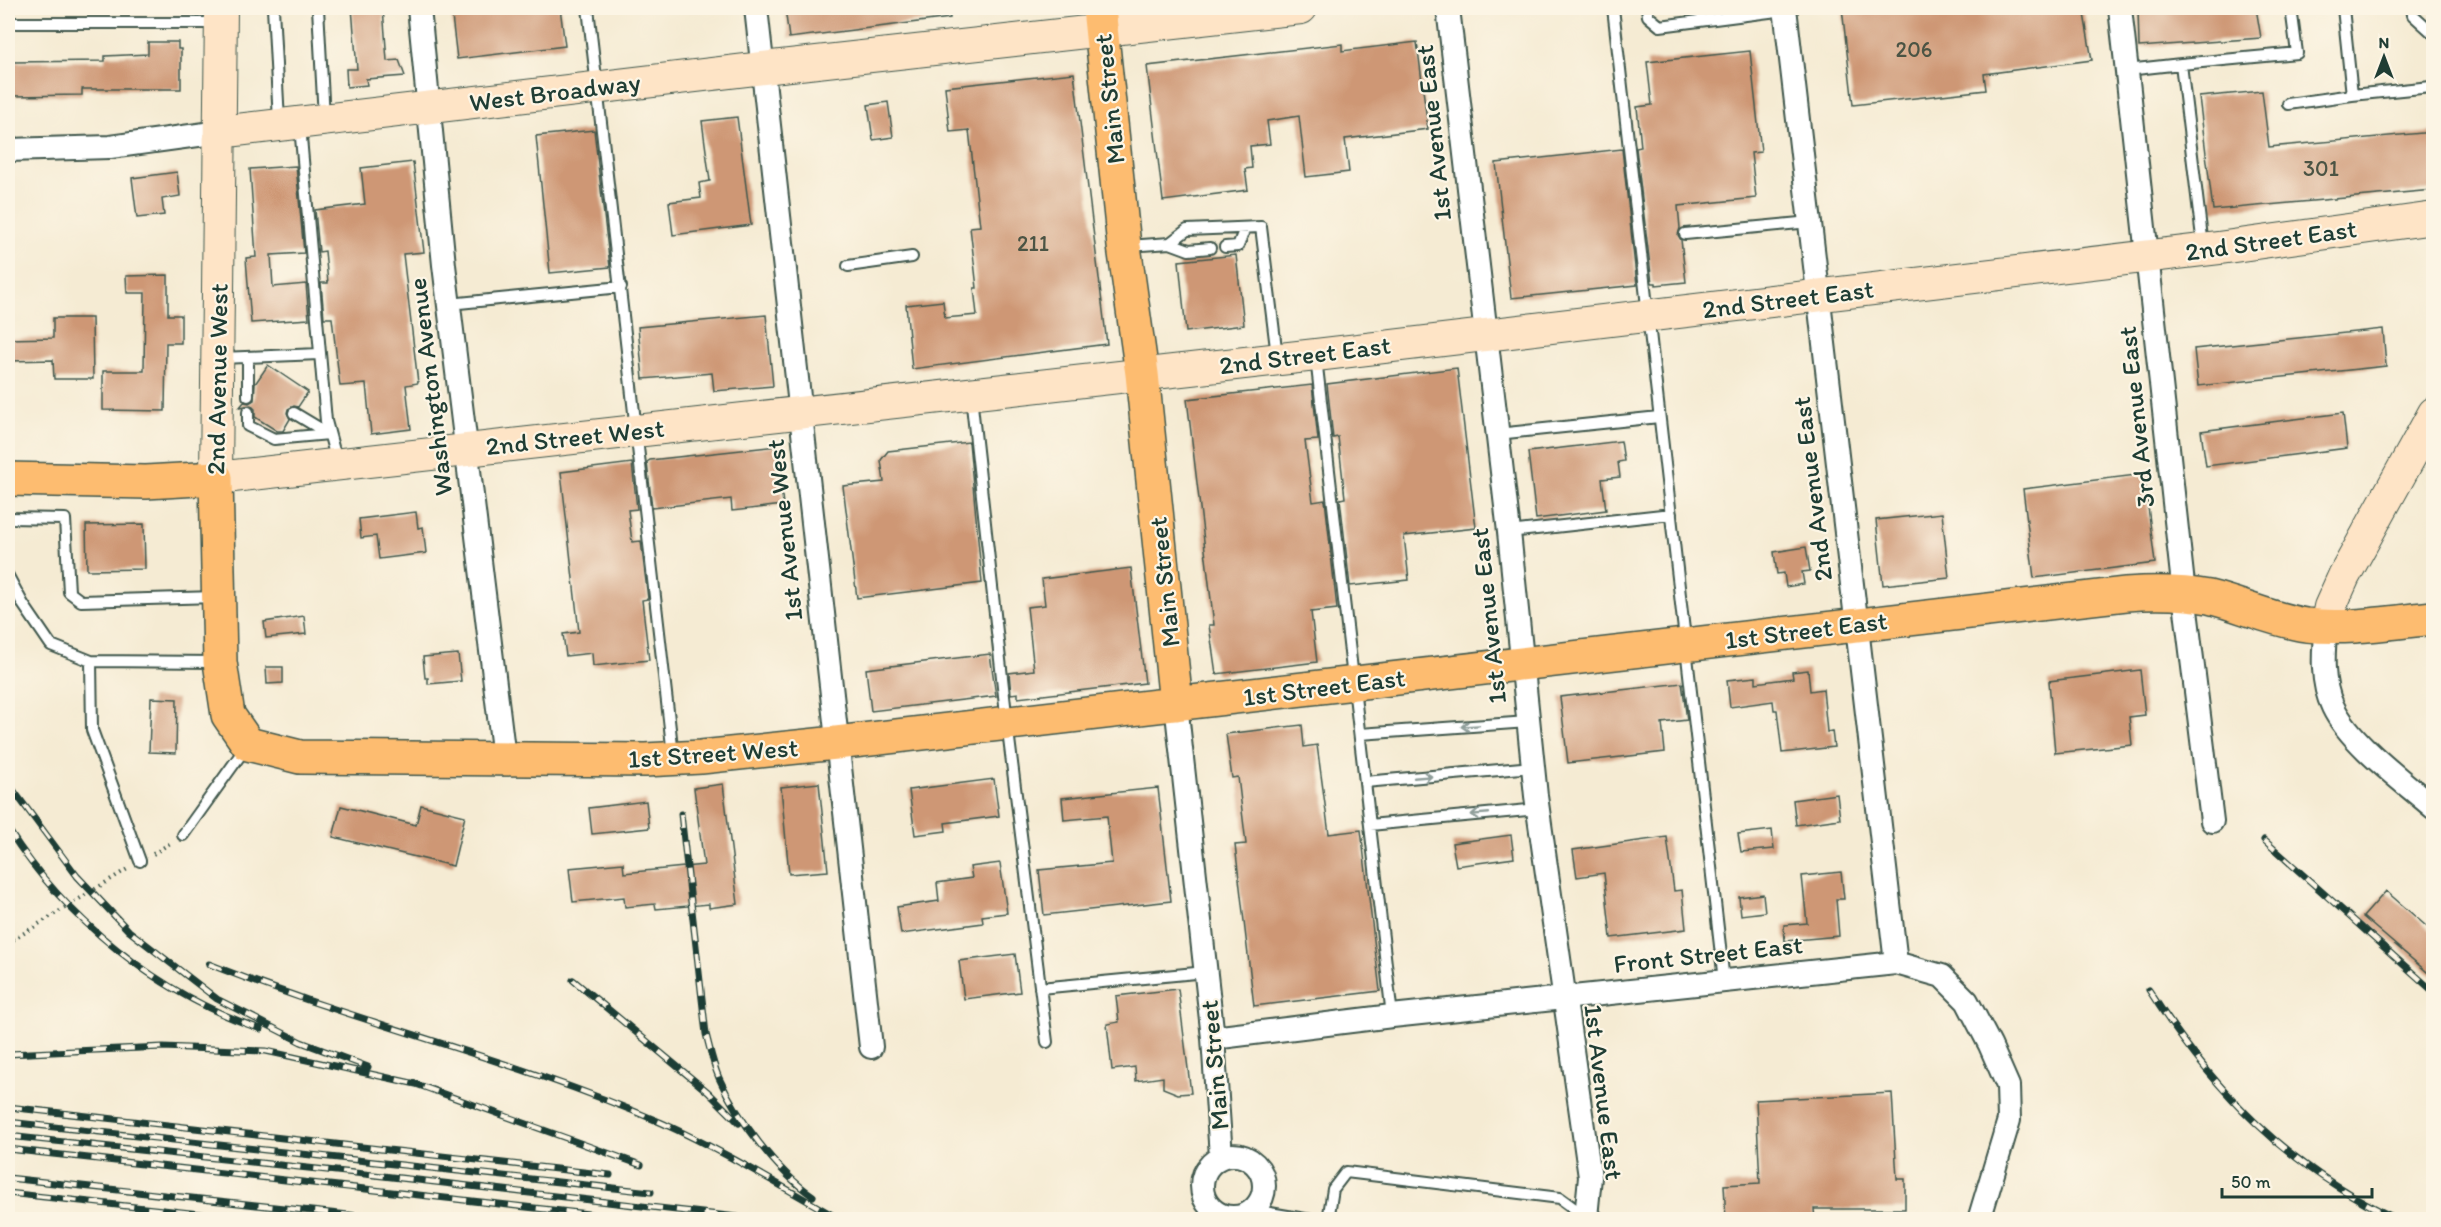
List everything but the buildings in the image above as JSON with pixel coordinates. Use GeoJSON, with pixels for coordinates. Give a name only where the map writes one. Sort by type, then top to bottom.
{"type":"FeatureCollection","features":[{"type":"Feature","properties":{"kind":"main road","name":"Main Street"},"geometry":{"type":"LineString","coordinates":[[1100,19],[1124,246],[1142,374],[1176,704]]}},
{"type":"Feature","properties":{"kind":"main road","name":"2nd Street West"},"geometry":{"type":"LineString","coordinates":[[8,479],[146,482],[216,478]]}},
{"type":"Feature","properties":{"kind":"main road","name":"2nd Avenue West"},"geometry":{"type":"LineString","coordinates":[[216,478],[220,662],[228,715],[248,744]]}},
{"type":"Feature","properties":{"kind":"main road","name":"1st Street East"},"geometry":{"type":"LineString","coordinates":[[1176,704],[2126,594],[2184,594],[2228,603],[2289,622],[2326,626],[2433,618]]}},
{"type":"Feature","properties":{"kind":"main road","name":"1st Street West"},"geometry":{"type":"LineString","coordinates":[[248,744],[300,757],[673,759],[836,743],[1176,704]]}},
{"type":"Feature","properties":{"kind":"street","name":"Washington Avenue"},"geometry":{"type":"LineString","coordinates":[[419,8],[449,304],[504,758]]}},
{"type":"Feature","properties":{"kind":"street","name":"1st Avenue West"},"geometry":{"type":"LineString","coordinates":[[756,8],[871,1047]]}},
{"type":"Feature","properties":{"kind":"street","name":"West Broadway"},"geometry":{"type":"LineString","coordinates":[[8,150],[110,147],[429,106],[763,68],[1100,19],[1285,8]]}},
{"type":"Feature","properties":{"kind":"street","name":"1st Avenue East"},"geometry":{"type":"LineString","coordinates":[[1448,8],[1509,532],[1533,767],[1590,1177],[1586,1219]]}},
{"type":"Feature","properties":{"kind":"street","name":"3rd Avenue East"},"geometry":{"type":"LineString","coordinates":[[2120,8],[2184,594],[2212,821]]}},
{"type":"Feature","properties":{"kind":"street","name":"2nd Avenue East"},"geometry":{"type":"LineString","coordinates":[[1785,9],[1896,963]]}},
{"type":"Feature","properties":{"kind":"street","name":"2nd Avenue West"},"geometry":{"type":"LineString","coordinates":[[216,478],[221,15]]}},
{"type":"Feature","properties":{"kind":"street","name":"2nd Street East"},"geometry":{"type":"LineString","coordinates":[[1142,374],[2204,250],[2433,218]]}},
{"type":"Feature","properties":{"kind":"street","name":"2nd Street West"},"geometry":{"type":"LineString","coordinates":[[216,478],[1142,374]]}},
{"type":"Feature","properties":{"kind":"street"},"geometry":{"type":"LineString","coordinates":[[2433,413],[2344,576],[2330,607],[2326,626],[2324,660],[2327,686],[2332,706],[2338,716],[2359,742],[2433,808]]}},
{"type":"Feature","properties":{"kind":"street","name":"Main Street"},"geometry":{"type":"LineString","coordinates":[[1176,704],[1213,1038],[1221,1157]]}},
{"type":"Feature","properties":{"kind":"street","name":"Front Street East"},"geometry":{"type":"LineString","coordinates":[[1213,1038],[1392,1016],[1896,963],[1942,976],[1967,1001],[2008,1086],[2009,1120],[1979,1220]]}},
{"type":"Feature","properties":{"kind":"street"},"geometry":{"type":"LineString","coordinates":[[1238,1155],[1254,1163],[1263,1178],[1263,1195],[1253,1210],[1236,1217],[1219,1214],[1206,1202],[1201,1185],[1207,1168],[1221,1157],[1238,1155]]}},
{"type":"Feature","properties":{"kind":"lane"},"geometry":{"type":"LineString","coordinates":[[273,8],[301,122],[326,421],[338,465]]}},
{"type":"Feature","properties":{"kind":"lane"},"geometry":{"type":"LineString","coordinates":[[301,122],[318,8]]}},
{"type":"Feature","properties":{"kind":"lane"},"geometry":{"type":"LineString","coordinates":[[588,8],[673,759]]}},
{"type":"Feature","properties":{"kind":"lane"},"geometry":{"type":"LineString","coordinates":[[1613,8],[1724,981]]}},
{"type":"Feature","properties":{"kind":"lane"},"geometry":{"type":"LineString","coordinates":[[1647,8],[1648,16],[1660,26],[1785,9]]}},
{"type":"Feature","properties":{"kind":"lane"},"geometry":{"type":"LineString","coordinates":[[2127,70],[2297,53],[2291,8]]}},
{"type":"Feature","properties":{"kind":"lane"},"geometry":{"type":"LineString","coordinates":[[2343,8],[2352,95]]}},
{"type":"Feature","properties":{"kind":"lane"},"geometry":{"type":"LineString","coordinates":[[2412,8],[2413,15],[2433,34]]}},
{"type":"Feature","properties":{"kind":"lane"},"geometry":{"type":"LineString","coordinates":[[8,23],[221,15]]}},
{"type":"Feature","properties":{"kind":"lane"},"geometry":{"type":"LineString","coordinates":[[2181,64],[2204,250]]}},
{"type":"Feature","properties":{"kind":"lane"},"geometry":{"type":"LineString","coordinates":[[2288,104],[2431,87]]}},
{"type":"Feature","properties":{"kind":"lane"},"geometry":{"type":"LineString","coordinates":[[1685,234],[1809,222]]}},
{"type":"Feature","properties":{"kind":"lane"},"geometry":{"type":"LineString","coordinates":[[1170,243],[1187,230],[1261,227],[1278,359]]}},
{"type":"Feature","properties":{"kind":"lane"},"geometry":{"type":"LineString","coordinates":[[1225,247],[1238,246],[1245,228]]}},
{"type":"Feature","properties":{"kind":"lane"},"geometry":{"type":"LineString","coordinates":[[1124,246],[1170,243],[1189,250],[1210,248]]}},
{"type":"Feature","properties":{"kind":"lane"},"geometry":{"type":"LineString","coordinates":[[848,266],[912,257]]}},
{"type":"Feature","properties":{"kind":"lane"},"geometry":{"type":"LineString","coordinates":[[449,304],[621,287]]}},
{"type":"Feature","properties":{"kind":"lane"},"geometry":{"type":"LineString","coordinates":[[217,358],[320,354]]}},
{"type":"Feature","properties":{"kind":"lane"},"geometry":{"type":"LineString","coordinates":[[1316,354],[1392,1016]]}},
{"type":"Feature","properties":{"kind":"lane"},"geometry":{"type":"LineString","coordinates":[[248,357],[250,389]]}},
{"type":"Feature","properties":{"kind":"lane"},"geometry":{"type":"LineString","coordinates":[[971,392],[1007,723],[1047,1042]]}},
{"type":"Feature","properties":{"kind":"lane"},"geometry":{"type":"LineString","coordinates":[[248,412],[249,426],[274,439],[329,434]]}},
{"type":"Feature","properties":{"kind":"lane"},"geometry":{"type":"LineString","coordinates":[[294,413],[329,434]]}},
{"type":"Feature","properties":{"kind":"lane"},"geometry":{"type":"LineString","coordinates":[[1497,434],[1659,417]]}},
{"type":"Feature","properties":{"kind":"lane"},"geometry":{"type":"LineString","coordinates":[[1509,532],[1671,514]]}},
{"type":"Feature","properties":{"kind":"lane"},"geometry":{"type":"LineString","coordinates":[[8,518],[65,519],[69,592],[81,601],[219,597]]}},
{"type":"Feature","properties":{"kind":"lane"},"geometry":{"type":"LineString","coordinates":[[8,576],[23,604],[51,645],[91,661],[220,662]]}},
{"type":"Feature","properties":{"kind":"lane"},"geometry":{"type":"LineString","coordinates":[[91,661],[92,730],[140,861]]}},
{"type":"Feature","properties":{"kind":"lane"},"geometry":{"type":"LineString","coordinates":[[1359,734],[1528,722]]}},
{"type":"Feature","properties":{"kind":"lane"},"geometry":{"type":"LineString","coordinates":[[183,835],[248,744]]}},
{"type":"Feature","properties":{"kind":"lane"},"geometry":{"type":"LineString","coordinates":[[1365,782],[1533,767]]}},
{"type":"Feature","properties":{"kind":"lane"},"geometry":{"type":"LineString","coordinates":[[1370,825],[1538,808]]}},
{"type":"Feature","properties":{"kind":"lane"},"geometry":{"type":"LineString","coordinates":[[1040,988],[1206,972]]}},
{"type":"Feature","properties":{"kind":"lane"},"geometry":{"type":"LineString","coordinates":[[1328,1220],[1333,1189],[1346,1172],[1560,1198],[1586,1219]]}},
{"type":"Feature","properties":{"kind":"lane"},"geometry":{"type":"LineString","coordinates":[[1253,1210],[1311,1220]]}},
{"type":"Feature","properties":{"kind":"path"},"geometry":{"type":"LineString","coordinates":[[8,943],[183,835]]}},
{"type":"Feature","properties":{"kind":"railway"},"geometry":{"type":"LineString","coordinates":[[8,783],[77,876],[129,931],[217,999],[301,1042],[368,1067]]}},
{"type":"Feature","properties":{"kind":"railway"},"geometry":{"type":"LineString","coordinates":[[681,814],[706,1034],[715,1067],[736,1110],[759,1143],[799,1186],[813,1196]]}},
{"type":"Feature","properties":{"kind":"railway"},"geometry":{"type":"LineString","coordinates":[[8,829],[57,893],[86,923],[118,950],[151,975],[186,996],[261,1029]]}},
{"type":"Feature","properties":{"kind":"railway"},"geometry":{"type":"LineString","coordinates":[[2264,840],[2434,992]]}},
{"type":"Feature","properties":{"kind":"railway"},"geometry":{"type":"LineString","coordinates":[[209,964],[322,1005],[550,1079],[606,1100],[708,1145],[841,1220]]}},
{"type":"Feature","properties":{"kind":"railway"},"geometry":{"type":"LineString","coordinates":[[573,980],[708,1092],[739,1123]]}},
{"type":"Feature","properties":{"kind":"railway"},"geometry":{"type":"LineString","coordinates":[[2149,990],[2200,1061],[2227,1094],[2257,1124],[2323,1177],[2359,1200],[2399,1220]]}},
{"type":"Feature","properties":{"kind":"railway"},"geometry":{"type":"LineString","coordinates":[[8,1054],[163,1047],[266,1051],[416,1084],[641,1165]]}},
{"type":"Feature","properties":{"kind":"railway"},"geometry":{"type":"LineString","coordinates":[[8,1107],[610,1175]]}},
{"type":"Feature","properties":{"kind":"railway"},"geometry":{"type":"LineString","coordinates":[[8,1122],[651,1192]]}},
{"type":"Feature","properties":{"kind":"railway"},"geometry":{"type":"LineString","coordinates":[[8,1136],[737,1217]]}},
{"type":"Feature","properties":{"kind":"railway"},"geometry":{"type":"LineString","coordinates":[[8,1149],[642,1220]]}},
{"type":"Feature","properties":{"kind":"railway"},"geometry":{"type":"LineString","coordinates":[[8,1178],[395,1220]]}},
{"type":"Feature","properties":{"kind":"railway"},"geometry":{"type":"LineString","coordinates":[[8,1193],[254,1220]]}}]}
